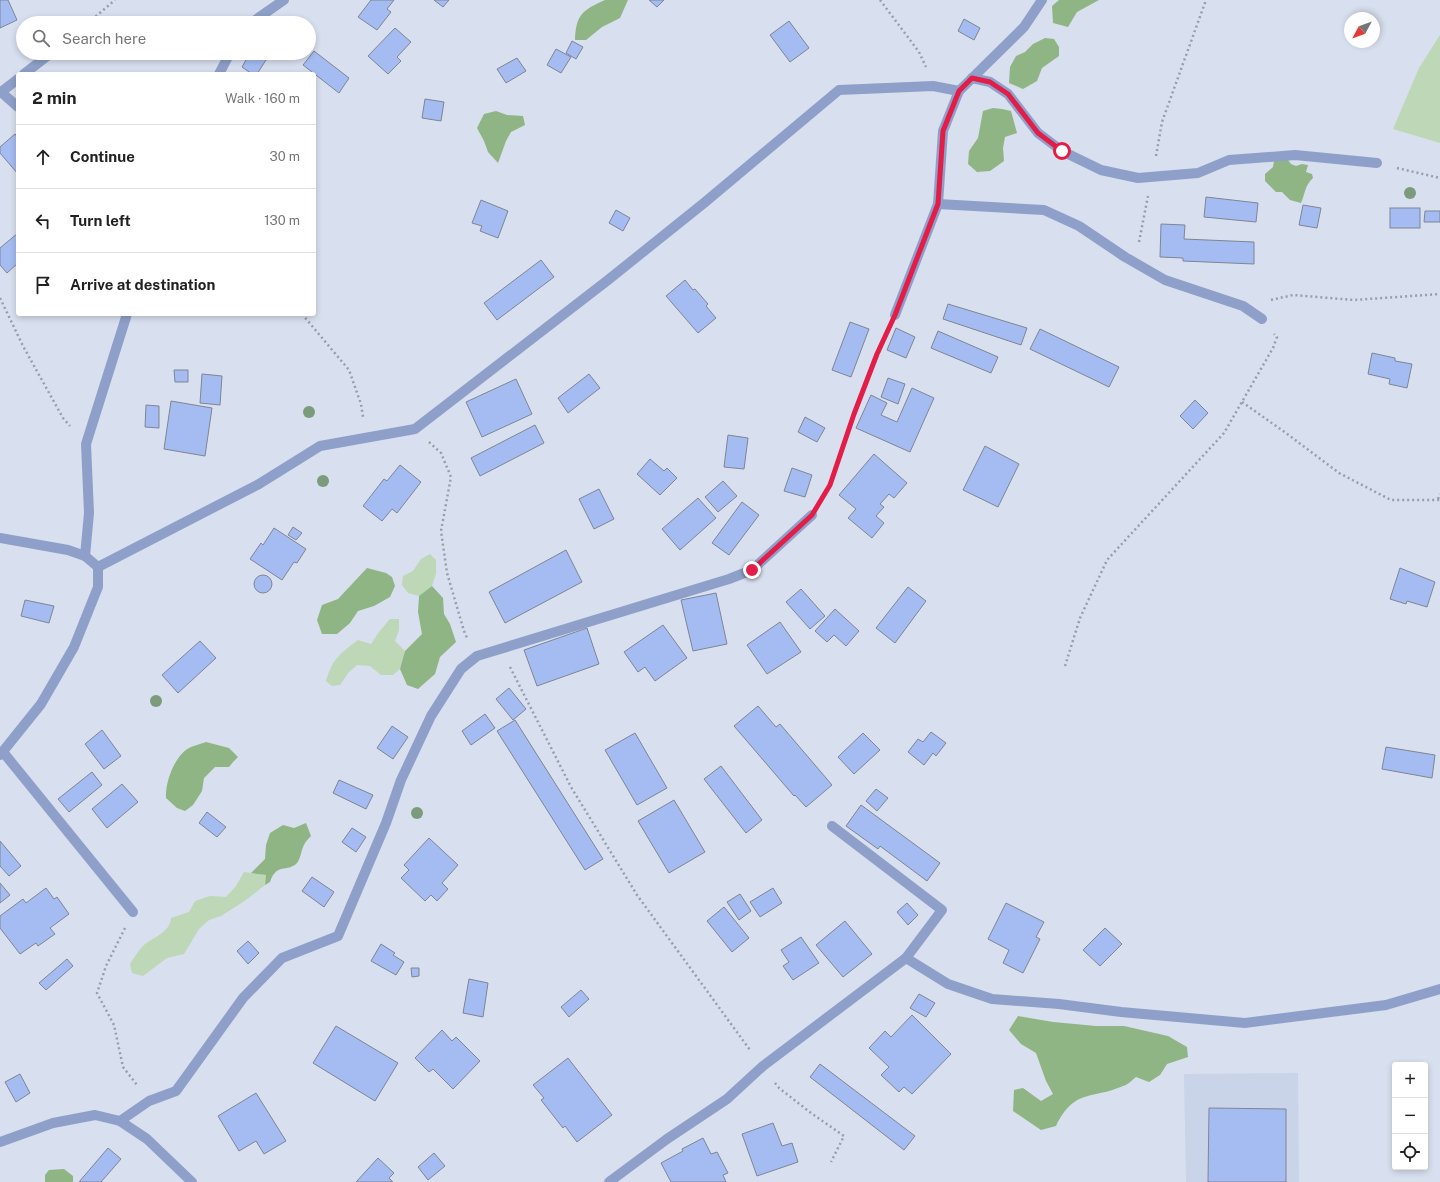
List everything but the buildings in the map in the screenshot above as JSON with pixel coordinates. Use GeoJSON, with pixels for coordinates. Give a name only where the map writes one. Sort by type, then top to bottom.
{"type":"FeatureCollection","features":[{"type":"Feature","properties":{"kind":"street"},"geometry":{"type":"LineString","coordinates":[[261,16],[284,0]]}},
{"type":"Feature","properties":{"kind":"street"},"geometry":{"type":"LineString","coordinates":[[895,315],[938,204],[943,131],[959,91],[1024,27],[1042,0]]}},
{"type":"Feature","properties":{"kind":"street"},"geometry":{"type":"LineString","coordinates":[[27,72],[42,60]]}},
{"type":"Feature","properties":{"kind":"street"},"geometry":{"type":"LineString","coordinates":[[220,72],[226,60]]}},
{"type":"Feature","properties":{"kind":"street"},"geometry":{"type":"LineString","coordinates":[[972,78],[990,82],[1008,94],[1038,133],[1062,151],[1102,170],[1138,178],[1198,173],[1229,160],[1295,155],[1377,163]]}},
{"type":"Feature","properties":{"kind":"street"},"geometry":{"type":"LineString","coordinates":[[16,81],[1,92],[16,105]]}},
{"type":"Feature","properties":{"kind":"street"},"geometry":{"type":"LineString","coordinates":[[98,567],[259,484],[320,446],[415,429],[608,280],[704,203],[839,90],[933,86],[959,91]]}},
{"type":"Feature","properties":{"kind":"street"},"geometry":{"type":"LineString","coordinates":[[938,204],[1044,210],[1079,226],[1165,280],[1243,306],[1262,319]]}},
{"type":"Feature","properties":{"kind":"street"},"geometry":{"type":"LineString","coordinates":[[84,556],[88,512],[86,444],[126,316]]}},
{"type":"Feature","properties":{"kind":"street"},"geometry":{"type":"LineString","coordinates":[[120,1121],[149,1101],[176,1091],[242,998],[282,958],[338,936],[386,823],[401,780],[431,716],[461,670],[477,656],[729,579],[752,570],[812,515]]}},
{"type":"Feature","properties":{"kind":"street"},"geometry":{"type":"LineString","coordinates":[[0,538],[68,550],[84,556],[98,567]]}},
{"type":"Feature","properties":{"kind":"street"},"geometry":{"type":"LineString","coordinates":[[98,567],[98,587],[74,647],[41,704],[1,754],[133,912]]}},
{"type":"Feature","properties":{"kind":"street"},"geometry":{"type":"LineString","coordinates":[[609,1182],[667,1139],[727,1099],[763,1066],[906,958],[942,910],[832,826]]}},
{"type":"Feature","properties":{"kind":"street"},"geometry":{"type":"LineString","coordinates":[[906,958],[948,984],[992,999],[1060,1004],[1121,1012],[1245,1023],[1386,1005],[1440,989]]}},
{"type":"Feature","properties":{"kind":"street"},"geometry":{"type":"LineString","coordinates":[[1,1143],[53,1123],[95,1115],[120,1121],[147,1139],[192,1182]]}},
{"type":"Feature","properties":{"kind":"path"},"geometry":{"type":"LineString","coordinates":[[96,16],[115,0]]}},
{"type":"Feature","properties":{"kind":"path"},"geometry":{"type":"LineString","coordinates":[[880,0],[919,52],[933,86]]}},
{"type":"Feature","properties":{"kind":"path"},"geometry":{"type":"LineString","coordinates":[[1135,262],[1162,122],[1206,0]]}},
{"type":"Feature","properties":{"kind":"path"},"geometry":{"type":"LineString","coordinates":[[1377,163],[1440,178]]}},
{"type":"Feature","properties":{"kind":"path"},"geometry":{"type":"LineString","coordinates":[[1243,306],[1292,295],[1354,300],[1440,294]]}},
{"type":"Feature","properties":{"kind":"path"},"geometry":{"type":"LineString","coordinates":[[0,298],[23,346],[63,418],[86,444]]}},
{"type":"Feature","properties":{"kind":"path"},"geometry":{"type":"LineString","coordinates":[[812,515],[830,485],[854,414],[877,354],[895,315]]}},
{"type":"Feature","properties":{"kind":"path"},"geometry":{"type":"LineString","coordinates":[[304,316],[349,370],[361,404],[366,438]]}},
{"type":"Feature","properties":{"kind":"path"},"geometry":{"type":"LineString","coordinates":[[1065,666],[1080,618],[1108,560],[1224,433],[1273,348],[1277,337],[1262,319]]}},
{"type":"Feature","properties":{"kind":"path"},"geometry":{"type":"LineString","coordinates":[[1242,402],[1339,473],[1391,500],[1439,500],[1440,494]]}},
{"type":"Feature","properties":{"kind":"path"},"geometry":{"type":"LineString","coordinates":[[415,429],[441,453],[451,477],[441,530],[447,574],[464,631],[477,656]]}},
{"type":"Feature","properties":{"kind":"path"},"geometry":{"type":"LineString","coordinates":[[500,649],[571,787],[637,895],[779,1088],[844,1136],[831,1162]]}},
{"type":"Feature","properties":{"kind":"path"},"geometry":{"type":"LineString","coordinates":[[133,912],[106,966],[97,993],[114,1025],[123,1066],[149,1101]]}},
{"type":"Feature","properties":{"kind":"shaded area"},"geometry":{"type":"Polygon","coordinates":[[[1298,1073],[1299,1182],[1186,1182],[1184,1074],[1298,1073]]]}},
{"type":"Feature","properties":{"kind":"green space"},"geometry":{"type":"Polygon","coordinates":[[[605,0],[628,0],[620,18],[602,27],[586,40],[575,40],[577,24],[582,14],[586,10],[605,0]]]}},
{"type":"Feature","properties":{"kind":"green space"},"geometry":{"type":"Polygon","coordinates":[[[1059,0],[1099,0],[1077,12],[1068,27],[1053,23],[1052,6],[1059,0]]]}},
{"type":"Feature","properties":{"kind":"green space"},"geometry":{"type":"Polygon","coordinates":[[[1440,35],[1440,143],[1393,129],[1419,68],[1440,35]]]}},
{"type":"Feature","properties":{"kind":"green space"},"geometry":{"type":"Polygon","coordinates":[[[1045,38],[1054,39],[1059,47],[1059,56],[1042,68],[1037,81],[1023,89],[1009,83],[1010,67],[1016,56],[1025,52],[1033,44],[1045,38]]]}},
{"type":"Feature","properties":{"kind":"green space"},"geometry":{"type":"Polygon","coordinates":[[[993,108],[1011,111],[1017,133],[1005,137],[1003,148],[1004,161],[990,171],[977,172],[968,164],[969,151],[978,138],[983,111],[993,108]]]}},
{"type":"Feature","properties":{"kind":"green space"},"geometry":{"type":"Polygon","coordinates":[[[496,111],[507,115],[523,116],[525,125],[511,132],[498,163],[488,152],[477,128],[484,114],[496,111]]]}},
{"type":"Feature","properties":{"kind":"green space"},"geometry":{"type":"Polygon","coordinates":[[[1275,156],[1288,160],[1291,164],[1296,166],[1302,164],[1308,165],[1306,172],[1312,174],[1313,178],[1307,187],[1301,203],[1290,200],[1282,192],[1276,192],[1265,181],[1265,174],[1273,167],[1275,156]]]}},
{"type":"Feature","properties":{"kind":"green space"},"geometry":{"type":"Polygon","coordinates":[[[430,554],[436,560],[436,573],[432,586],[419,596],[408,593],[402,585],[403,576],[413,571],[421,559],[430,554]]]}},
{"type":"Feature","properties":{"kind":"green space"},"geometry":{"type":"Polygon","coordinates":[[[367,568],[386,573],[392,577],[395,586],[390,597],[374,606],[358,611],[350,623],[337,634],[322,634],[317,620],[322,605],[338,599],[367,568]]]}},
{"type":"Feature","properties":{"kind":"green space"},"geometry":{"type":"Polygon","coordinates":[[[432,586],[443,598],[444,614],[450,624],[456,642],[440,657],[435,674],[418,689],[407,685],[400,669],[405,651],[422,634],[418,612],[419,596],[432,586]]]}},
{"type":"Feature","properties":{"kind":"green space"},"geometry":{"type":"Polygon","coordinates":[[[390,619],[399,619],[399,630],[395,641],[405,651],[400,669],[393,675],[381,675],[370,666],[357,665],[348,673],[340,685],[332,686],[326,681],[331,667],[342,653],[358,640],[371,644],[390,619]]]}},
{"type":"Feature","properties":{"kind":"green space"},"geometry":{"type":"Polygon","coordinates":[[[206,742],[229,748],[238,757],[229,767],[215,767],[204,778],[202,791],[193,805],[185,811],[177,808],[166,798],[169,777],[176,762],[185,751],[191,747],[206,742]]]}},
{"type":"Feature","properties":{"kind":"green space"},"geometry":{"type":"Polygon","coordinates":[[[306,823],[311,836],[306,841],[297,863],[276,872],[270,882],[265,885],[266,875],[251,873],[265,859],[266,845],[270,833],[283,825],[294,828],[306,823]]]}},
{"type":"Feature","properties":{"kind":"green space"},"geometry":{"type":"Polygon","coordinates":[[[244,872],[266,875],[265,885],[246,900],[221,916],[209,920],[199,929],[184,954],[167,958],[143,976],[132,973],[130,964],[138,952],[143,946],[168,927],[171,918],[189,912],[195,901],[210,896],[226,897],[236,886],[244,872]]]}},
{"type":"Feature","properties":{"kind":"green space"},"geometry":{"type":"Polygon","coordinates":[[[1018,1016],[1053,1022],[1096,1026],[1124,1026],[1168,1036],[1187,1047],[1188,1057],[1167,1064],[1160,1075],[1149,1082],[1136,1077],[1128,1084],[1077,1100],[1063,1114],[1056,1126],[1041,1130],[1013,1111],[1014,1090],[1023,1088],[1041,1101],[1053,1094],[1046,1081],[1036,1053],[1021,1044],[1009,1030],[1018,1016]]]}},
{"type":"Feature","properties":{"kind":"green space"},"geometry":{"type":"Polygon","coordinates":[[[64,1169],[73,1176],[73,1182],[45,1182],[45,1175],[49,1170],[64,1169]]]}},
{"type":"Feature","properties":{"kind":"route"},"geometry":{"type":"LineString","coordinates":[[752,570],[812,515],[830,485],[854,414],[877,354],[895,315],[938,204],[943,131],[959,91],[972,78],[990,82],[1008,94],[1038,133],[1062,151]]}}]}
